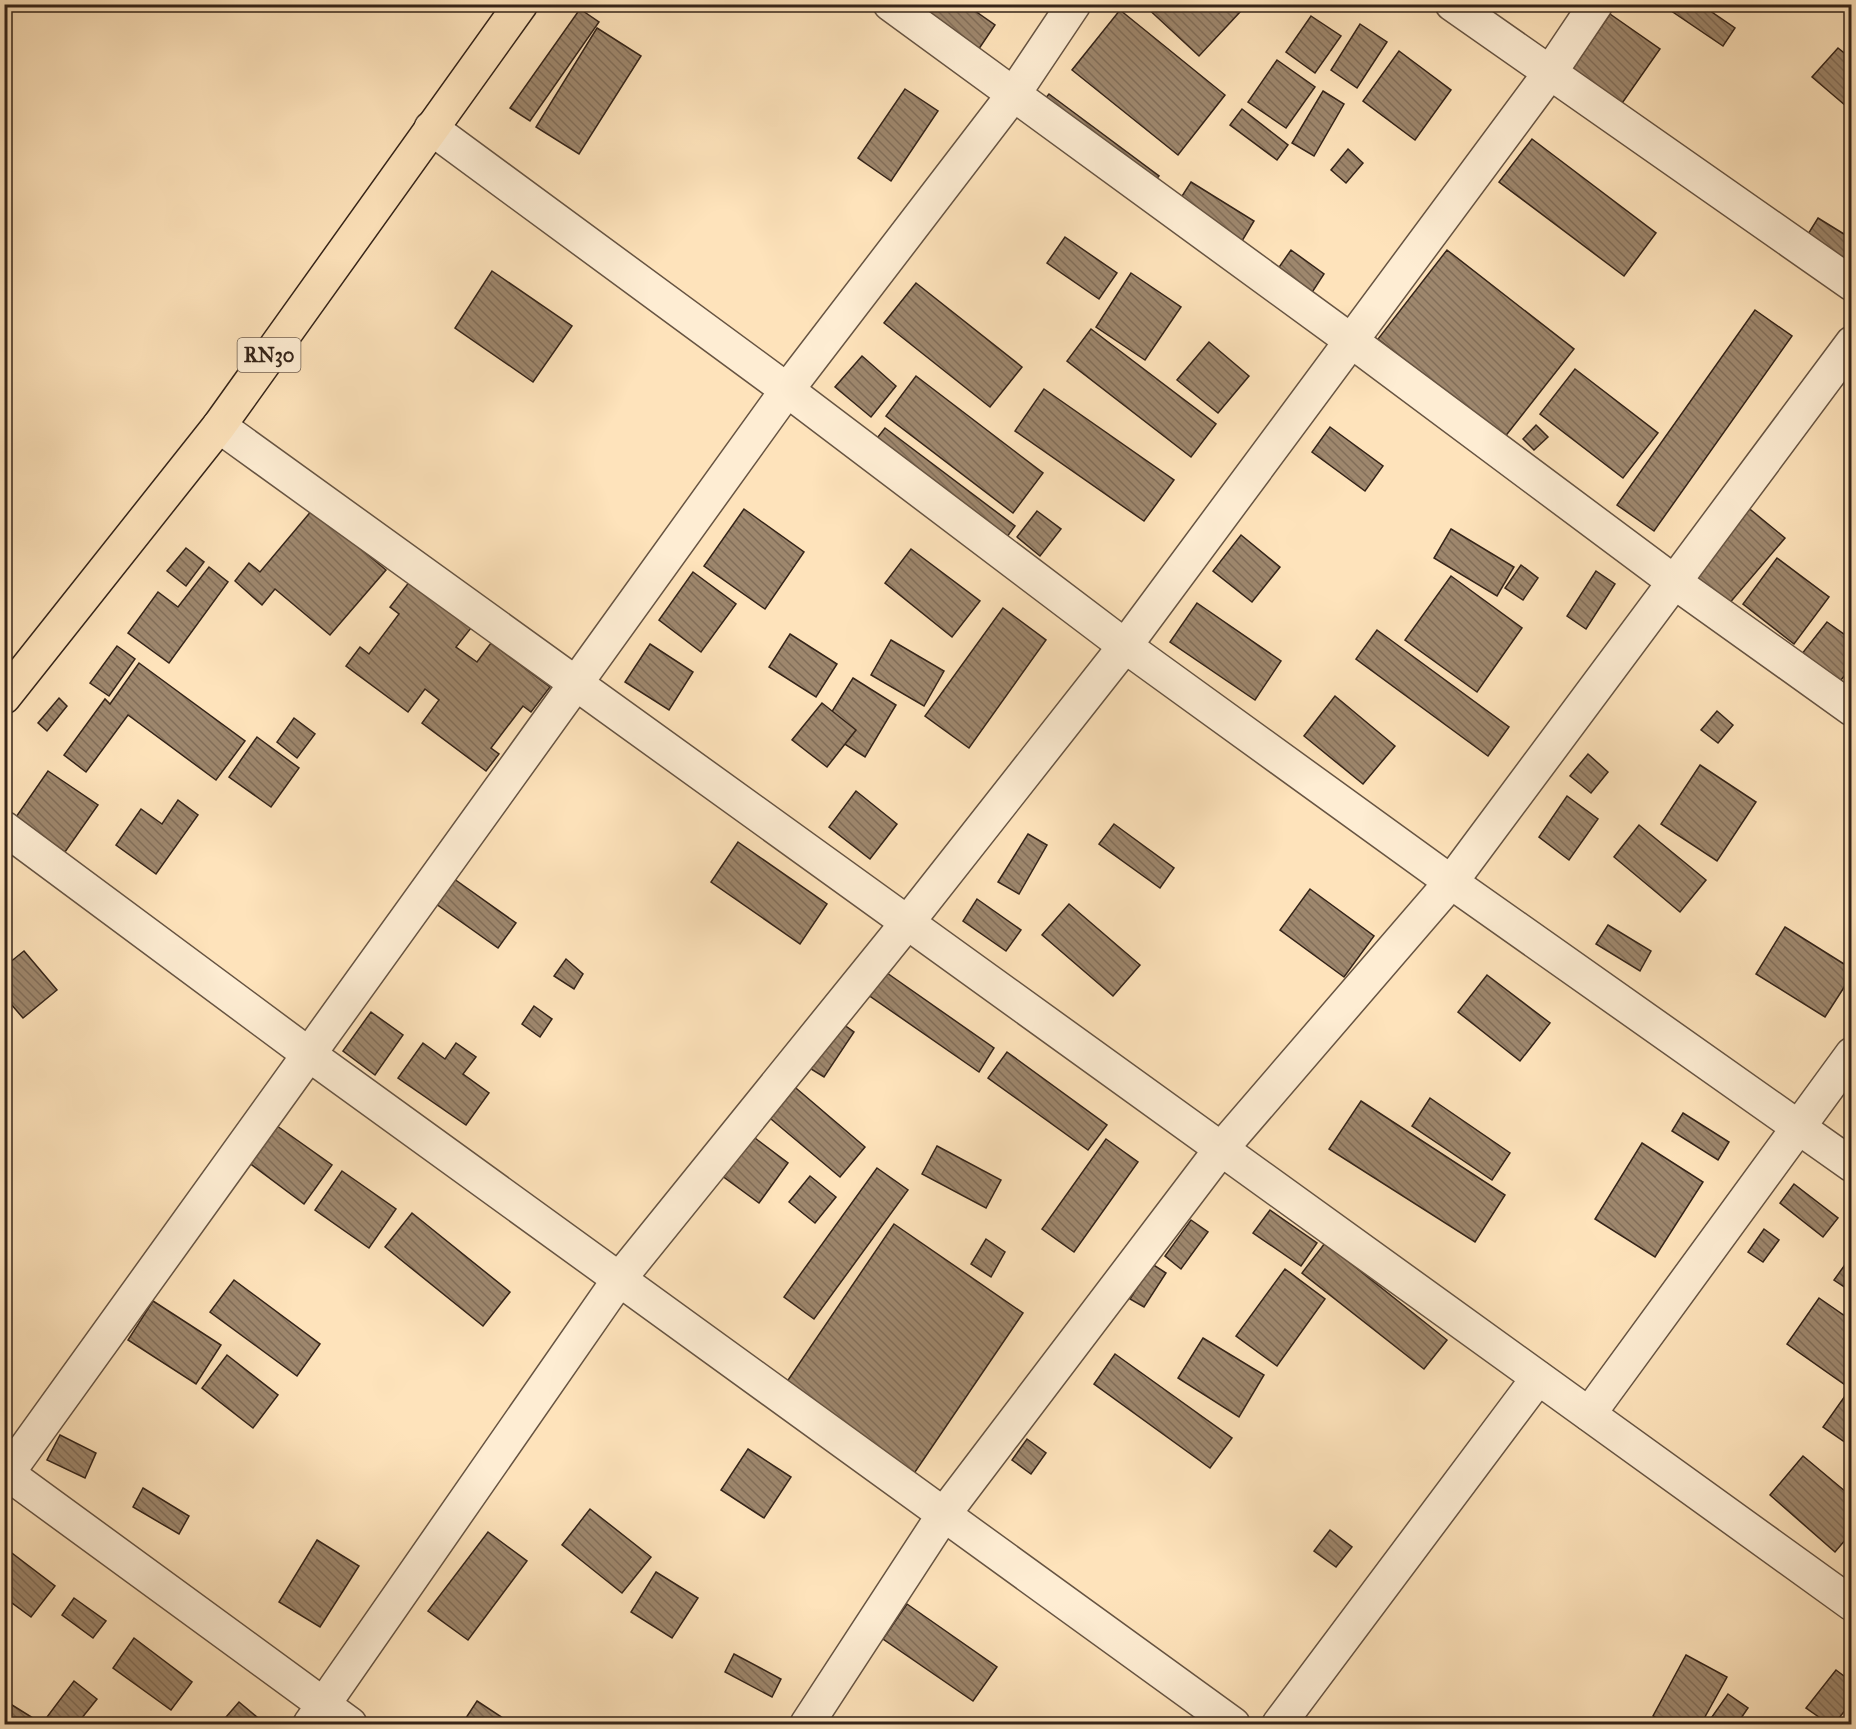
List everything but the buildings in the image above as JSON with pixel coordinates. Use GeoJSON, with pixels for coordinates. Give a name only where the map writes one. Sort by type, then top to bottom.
{"type":"FeatureCollection","features":[{"type":"Feature","properties":{"kind":"main road","name":"RN30"},"geometry":{"type":"LineString","coordinates":[[4,697],[219,426],[430,128],[521,4]]}},
{"type":"Feature","properties":{"kind":"street"},"geometry":{"type":"LineString","coordinates":[[890,4],[1350,340],[1673,581],[1851,709]]}},
{"type":"Feature","properties":{"kind":"street"},"geometry":{"type":"LineString","coordinates":[[350,1725],[317,1715],[6,1474],[307,1053],[787,390],[1013,94],[1074,4]]}},
{"type":"Feature","properties":{"kind":"street"},"geometry":{"type":"LineString","coordinates":[[1452,4],[1851,284]]}},
{"type":"Feature","properties":{"kind":"street"},"geometry":{"type":"LineString","coordinates":[[317,1715],[620,1278],[907,923],[1125,646],[1549,74],[1596,4]]}},
{"type":"Feature","properties":{"kind":"street"},"geometry":{"type":"LineString","coordinates":[[430,128],[787,390],[1125,646],[1451,882],[1851,1165]]}},
{"type":"Feature","properties":{"kind":"street"},"geometry":{"type":"LineString","coordinates":[[807,1725],[944,1514],[1221,1149],[1451,882],[1851,343]]}},
{"type":"Feature","properties":{"kind":"street"},"geometry":{"type":"LineString","coordinates":[[219,426],[1851,1604]]}},
{"type":"Feature","properties":{"kind":"street"},"geometry":{"type":"LineString","coordinates":[[4,828],[307,1053],[1233,1725]]}},
{"type":"Feature","properties":{"kind":"street"},"geometry":{"type":"LineString","coordinates":[[1588,1414],[1851,1054]]}},
{"type":"Feature","properties":{"kind":"street"},"geometry":{"type":"LineString","coordinates":[[1279,1725],[1538,1378]]}}]}
